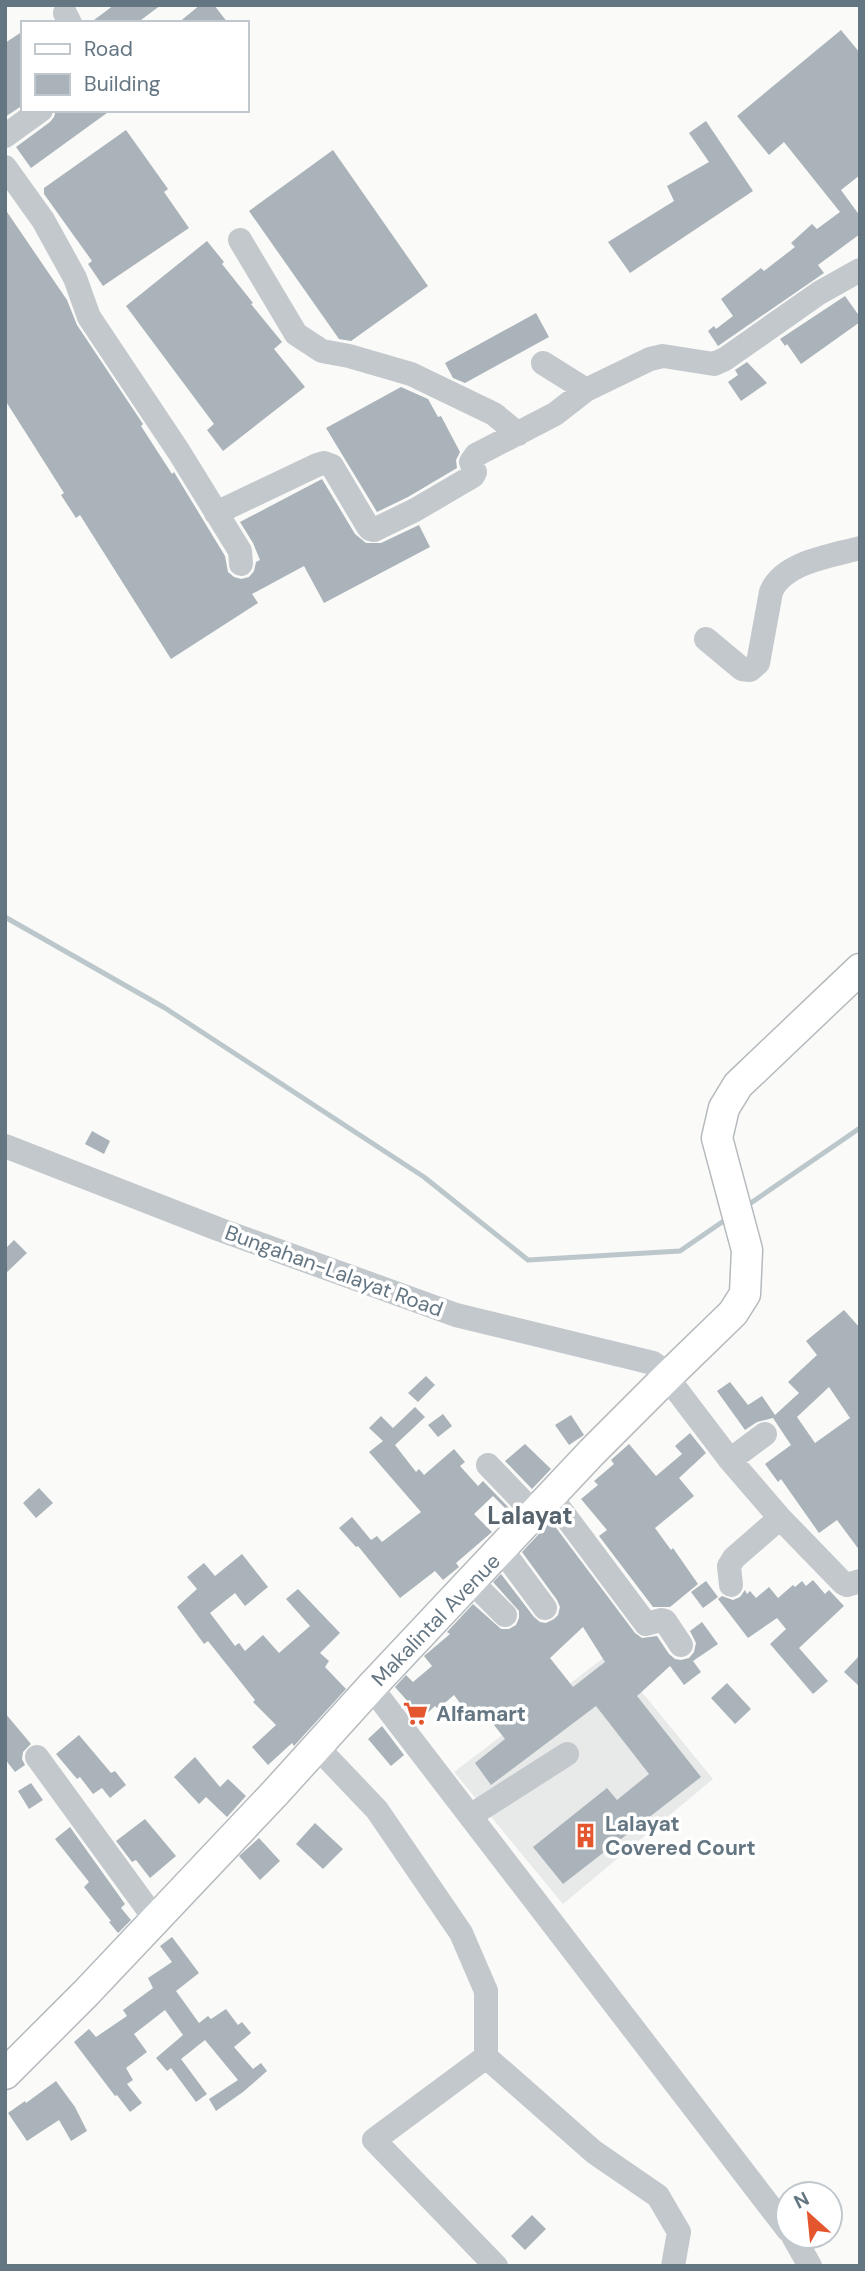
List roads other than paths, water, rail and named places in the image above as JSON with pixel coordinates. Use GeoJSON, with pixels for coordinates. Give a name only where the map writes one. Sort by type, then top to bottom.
{"type":"FeatureCollection","features":[{"type":"Feature","properties":{"kind":"main road","name":"Makalintal Avenue"},"geometry":{"type":"LineString","coordinates":[[5,2074],[318,1748],[371,1687],[543,1506],[667,1377],[733,1314],[745,1294],[747,1250],[717,1138],[724,1108],[738,1085],[860,969]]}},
{"type":"Feature","properties":{"kind":"street"},"geometry":{"type":"LineString","coordinates":[[5,136],[38,112]]}},
{"type":"Feature","properties":{"kind":"street"},"geometry":{"type":"LineString","coordinates":[[5,167],[49,232],[75,278],[89,317],[179,452],[240,551],[241,564]]}},
{"type":"Feature","properties":{"kind":"street"},"geometry":{"type":"LineString","coordinates":[[240,240],[296,334],[322,351],[411,374],[494,414],[518,434]]}},
{"type":"Feature","properties":{"kind":"street"},"geometry":{"type":"LineString","coordinates":[[216,513],[324,463],[332,466],[367,525],[374,530],[473,476],[475,472],[471,462],[476,455],[555,414],[586,390],[650,359],[663,356],[714,364],[819,293],[860,270]]}},
{"type":"Feature","properties":{"kind":"street"},"geometry":{"type":"LineString","coordinates":[[542,363],[586,390]]}},
{"type":"Feature","properties":{"kind":"street"},"geometry":{"type":"LineString","coordinates":[[706,639],[741,669],[750,670],[758,663],[775,582],[785,572],[800,566],[860,548]]}},
{"type":"Feature","properties":{"kind":"street","name":"Bungahan-Lalayat Road"},"geometry":{"type":"LineString","coordinates":[[5,1146],[218,1229],[456,1315],[653,1363],[667,1377]]}},
{"type":"Feature","properties":{"kind":"street"},"geometry":{"type":"LineString","coordinates":[[667,1377],[730,1460],[780,1518],[843,1583],[860,1581]]}},
{"type":"Feature","properties":{"kind":"street"},"geometry":{"type":"LineString","coordinates":[[730,1460],[765,1434]]}},
{"type":"Feature","properties":{"kind":"street"},"geometry":{"type":"LineString","coordinates":[[488,1465],[543,1506],[646,1624],[665,1621],[681,1645]]}},
{"type":"Feature","properties":{"kind":"street"},"geometry":{"type":"LineString","coordinates":[[731,1585],[729,1566],[734,1558],[780,1518]]}},
{"type":"Feature","properties":{"kind":"street"},"geometry":{"type":"LineString","coordinates":[[502,1550],[545,1608]]}},
{"type":"Feature","properties":{"kind":"street"},"geometry":{"type":"LineString","coordinates":[[472,1581],[505,1615]]}},
{"type":"Feature","properties":{"kind":"street"},"geometry":{"type":"LineString","coordinates":[[371,1687],[774,2212]]}},
{"type":"Feature","properties":{"kind":"street"},"geometry":{"type":"LineString","coordinates":[[318,1748],[377,1810],[461,1933],[486,1991],[486,2057],[594,2152],[658,2196],[679,2232],[673,2266]]}},
{"type":"Feature","properties":{"kind":"street"},"geometry":{"type":"LineString","coordinates":[[470,1816],[567,1754]]}},
{"type":"Feature","properties":{"kind":"street"},"geometry":{"type":"LineString","coordinates":[[37,1758],[155,1919]]}},
{"type":"Feature","properties":{"kind":"street"},"geometry":{"type":"LineString","coordinates":[[486,2057],[374,2140],[496,2266]]}},
{"type":"Feature","properties":{"kind":"street"},"geometry":{"type":"LineString","coordinates":[[801,2250],[810,2266]]}},
{"type":"Feature","properties":{"kind":"waterway"},"geometry":{"type":"LineString","coordinates":[[5,917],[165,1008],[424,1177],[528,1260],[680,1251],[728,1218]]}},
{"type":"Feature","properties":{"kind":"waterway"},"geometry":{"type":"LineString","coordinates":[[745,1207],[860,1128]]}},
{"type":"Feature","properties":{"kind":"place","name":"Alfamart"},"geometry":{"type":"Point","coordinates":[416,1714]}},
{"type":"Feature","properties":{"kind":"place","name":"Lalayat Covered Court"},"geometry":{"type":"Point","coordinates":[585,1836]}},
{"type":"Feature","properties":{"kind":"district","name":"Lalayat"},"geometry":{"type":"Point","coordinates":[530,1515]}}]}
